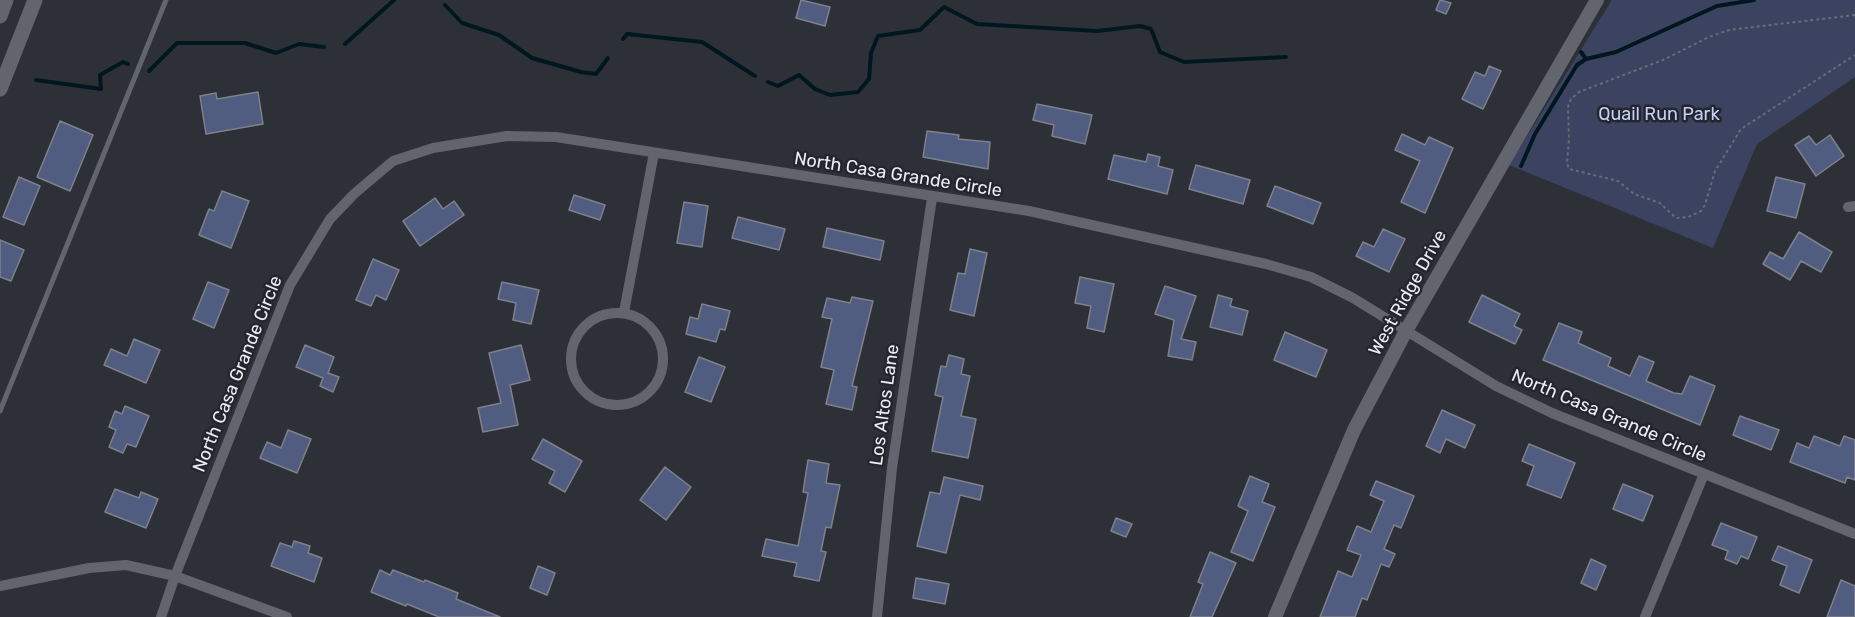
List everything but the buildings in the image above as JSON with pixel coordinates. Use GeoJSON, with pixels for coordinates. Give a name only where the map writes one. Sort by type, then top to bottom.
{"type":"FeatureCollection","features":[{"type":"Feature","properties":{"kind":"main road"},"geometry":{"type":"LineString","coordinates":[[0,16],[6,0]]}},
{"type":"Feature","properties":{"kind":"main road"},"geometry":{"type":"LineString","coordinates":[[0,89],[35,0]]}},
{"type":"Feature","properties":{"kind":"street","name":"West Ridge Drive"},"geometry":{"type":"LineString","coordinates":[[1275,617],[1354,430],[1407,329],[1597,0]]}},
{"type":"Feature","properties":{"kind":"street","name":"North Casa Grande Circle"},"geometry":{"type":"LineString","coordinates":[[161,617],[290,285],[330,219],[372,177],[393,161],[433,148],[507,136],[556,137],[932,198],[1029,211],[1266,264],[1311,278],[1407,329],[1496,386],[1552,413],[1855,534]]}},
{"type":"Feature","properties":{"kind":"street"},"geometry":{"type":"LineString","coordinates":[[624,312],[654,153]]}},
{"type":"Feature","properties":{"kind":"street","name":"Los Altos Lane"},"geometry":{"type":"LineString","coordinates":[[877,617],[892,468],[932,198]]}},
{"type":"Feature","properties":{"kind":"street"},"geometry":{"type":"LineString","coordinates":[[624,312],[639,318],[651,328],[660,341],[662,365],[653,387],[642,398],[627,404],[611,405],[597,401],[585,393],[576,381],[571,367],[571,352],[575,338],[583,326],[595,317],[624,312]]}},
{"type":"Feature","properties":{"kind":"street"},"geometry":{"type":"LineString","coordinates":[[1645,617],[1704,474]]}},
{"type":"Feature","properties":{"kind":"street"},"geometry":{"type":"LineString","coordinates":[[0,586],[89,568],[126,565],[175,576],[287,617]]}},
{"type":"Feature","properties":{"kind":"lane"},"geometry":{"type":"LineString","coordinates":[[0,411],[166,0]]}},
{"type":"Feature","properties":{"kind":"path"},"geometry":{"type":"LineString","coordinates":[[1855,15],[1729,30],[1579,93],[1571,99],[1568,107],[1567,164],[1569,169],[1618,181],[1634,194],[1660,202],[1676,218],[1688,217],[1701,211],[1705,205],[1715,171],[1741,129],[1855,55]]}},
{"type":"Feature","properties":{"kind":"green space","name":"Quail Run Park"},"geometry":{"type":"Polygon","coordinates":[[[1612,0],[1855,0],[1855,77],[1757,144],[1713,248],[1509,165],[1612,0]]]}},
{"type":"Feature","properties":{"kind":"waterway"},"geometry":{"type":"LineString","coordinates":[[345,44],[394,0]]}},
{"type":"Feature","properties":{"kind":"waterway"},"geometry":{"type":"LineString","coordinates":[[1521,166],[1535,134],[1577,65],[1586,59],[1616,52],[1717,6],[1754,0]]}},
{"type":"Feature","properties":{"kind":"waterway"},"geometry":{"type":"LineString","coordinates":[[445,5],[462,23],[499,35],[532,58],[596,74],[608,58]]}},
{"type":"Feature","properties":{"kind":"waterway"},"geometry":{"type":"LineString","coordinates":[[768,82],[778,86],[799,75],[815,89],[830,95],[858,92],[869,79],[871,53],[878,36],[920,30],[944,7],[977,24],[1097,31],[1140,26],[1151,29],[1160,52],[1184,62],[1286,57]]}},
{"type":"Feature","properties":{"kind":"waterway"},"geometry":{"type":"LineString","coordinates":[[623,39],[627,34],[702,42],[755,76]]}},
{"type":"Feature","properties":{"kind":"waterway"},"geometry":{"type":"LineString","coordinates":[[149,71],[177,43],[245,43],[276,53],[299,44],[324,47]]}},
{"type":"Feature","properties":{"kind":"waterway"},"geometry":{"type":"LineString","coordinates":[[1581,52],[1586,59]]}},
{"type":"Feature","properties":{"kind":"waterway"},"geometry":{"type":"LineString","coordinates":[[36,80],[101,89],[100,75],[123,62],[128,64]]}}]}
